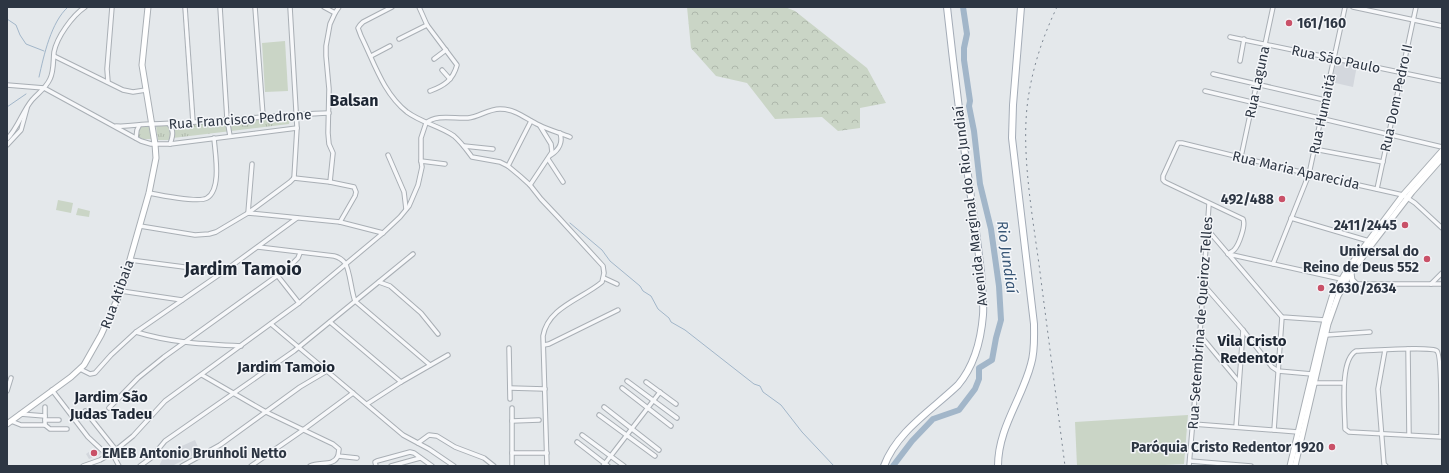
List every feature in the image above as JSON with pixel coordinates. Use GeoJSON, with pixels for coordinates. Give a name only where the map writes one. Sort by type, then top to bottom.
{"type":"FeatureCollection","features":[{"type":"Feature","properties":{"kind":"main road","name":"Rua Atibaia"},"geometry":{"type":"LineString","coordinates":[[9,422],[80,369],[88,361],[121,291],[149,193],[156,158],[142,59],[148,7]]}},
{"type":"Feature","properties":{"kind":"main road","name":"Avenida Marginal do Rio Jundiaí"},"geometry":{"type":"LineString","coordinates":[[884,466],[889,453],[898,440],[958,386],[963,379],[972,362],[979,341],[983,315],[984,297],[947,7]]}},
{"type":"Feature","properties":{"kind":"main road"},"geometry":{"type":"LineString","coordinates":[[998,466],[1002,435],[1028,375],[1034,350],[1034,324],[1012,138],[1013,105],[1021,7]]}},
{"type":"Feature","properties":{"kind":"main road"},"geometry":{"type":"LineString","coordinates":[[1290,466],[1325,320],[1333,294],[1369,241],[1442,151]]}},
{"type":"Feature","properties":{"kind":"main road"},"geometry":{"type":"LineString","coordinates":[[1294,466],[1326,335],[1343,280],[1351,273],[1406,196],[1442,158]]}},
{"type":"Feature","properties":{"kind":"main road"},"geometry":{"type":"LineString","coordinates":[[1351,273],[1352,280],[1356,284]]}},
{"type":"Feature","properties":{"kind":"street"},"geometry":{"type":"LineString","coordinates":[[12,140],[9,137],[32,100],[44,88],[50,78],[56,44],[73,18],[85,7]]}},
{"type":"Feature","properties":{"kind":"street"},"geometry":{"type":"LineString","coordinates":[[108,82],[107,69],[112,7]]}},
{"type":"Feature","properties":{"kind":"street"},"geometry":{"type":"LineString","coordinates":[[185,7],[193,122]]}},
{"type":"Feature","properties":{"kind":"street"},"geometry":{"type":"LineString","coordinates":[[220,7],[227,119],[230,136]]}},
{"type":"Feature","properties":{"kind":"street"},"geometry":{"type":"LineString","coordinates":[[255,7],[263,116]]}},
{"type":"Feature","properties":{"kind":"street"},"geometry":{"type":"LineString","coordinates":[[140,226],[195,235],[204,235],[216,232],[256,208],[294,178],[297,128],[290,7]]}},
{"type":"Feature","properties":{"kind":"street"},"geometry":{"type":"LineString","coordinates":[[324,7],[335,13]]}},
{"type":"Feature","properties":{"kind":"street"},"geometry":{"type":"LineString","coordinates":[[330,182],[333,152],[328,141],[327,129],[330,89],[326,46],[329,30],[335,13],[339,7]]}},
{"type":"Feature","properties":{"kind":"street"},"geometry":{"type":"LineString","coordinates":[[392,7],[363,22],[358,28],[383,83],[391,96],[409,113],[426,123],[447,132],[464,146],[472,157],[496,160],[508,166],[530,185],[547,206],[601,263],[604,270],[604,278],[596,286],[550,318],[544,330],[547,466]]}},
{"type":"Feature","properties":{"kind":"street"},"geometry":{"type":"LineString","coordinates":[[419,7],[427,25],[457,65],[450,79],[442,86],[430,91]]}},
{"type":"Feature","properties":{"kind":"street","name":"Rua Laguna"},"geometry":{"type":"LineString","coordinates":[[1241,157],[1273,7]]}},
{"type":"Feature","properties":{"kind":"street","name":"Rua Humaitá"},"geometry":{"type":"LineString","coordinates":[[1273,264],[1309,174],[1345,7]]}},
{"type":"Feature","properties":{"kind":"street"},"geometry":{"type":"LineString","coordinates":[[1353,7],[1442,26]]}},
{"type":"Feature","properties":{"kind":"street","name":"Rua Dom Pedro II"},"geometry":{"type":"LineString","coordinates":[[1377,189],[1416,7]]}},
{"type":"Feature","properties":{"kind":"street"},"geometry":{"type":"LineString","coordinates":[[399,39],[427,25]]}},
{"type":"Feature","properties":{"kind":"street","name":"Rua São Paulo"},"geometry":{"type":"LineString","coordinates":[[1230,36],[1442,81]]}},
{"type":"Feature","properties":{"kind":"street"},"geometry":{"type":"LineString","coordinates":[[1240,61],[1244,40]]}},
{"type":"Feature","properties":{"kind":"street"},"geometry":{"type":"LineString","coordinates":[[371,56],[390,46]]}},
{"type":"Feature","properties":{"kind":"street"},"geometry":{"type":"LineString","coordinates":[[434,59],[446,50]]}},
{"type":"Feature","properties":{"kind":"street"},"geometry":{"type":"LineString","coordinates":[[54,56],[128,92],[146,90]]}},
{"type":"Feature","properties":{"kind":"street"},"geometry":{"type":"LineString","coordinates":[[442,70],[450,79]]}},
{"type":"Feature","properties":{"kind":"street"},"geometry":{"type":"LineString","coordinates":[[1213,74],[1325,100]]}},
{"type":"Feature","properties":{"kind":"street"},"geometry":{"type":"LineString","coordinates":[[7,85],[44,88],[147,143],[170,144],[297,128]]}},
{"type":"Feature","properties":{"kind":"street"},"geometry":{"type":"LineString","coordinates":[[1205,91],[1442,147]]}},
{"type":"Feature","properties":{"kind":"street"},"geometry":{"type":"LineString","coordinates":[[7,145],[21,130],[27,108]]}},
{"type":"Feature","properties":{"kind":"street"},"geometry":{"type":"LineString","coordinates":[[83,466],[100,460],[114,452],[133,436],[165,401],[299,303],[383,233],[406,209],[412,200],[418,185],[422,167],[422,138],[426,123],[433,119],[467,118],[488,111],[500,109],[515,112],[540,126],[570,137]]}},
{"type":"Feature","properties":{"kind":"street","name":"Rua Francisco Pedrone"},"geometry":{"type":"LineString","coordinates":[[115,126],[126,127],[263,116],[329,113]]}},
{"type":"Feature","properties":{"kind":"street"},"geometry":{"type":"LineString","coordinates":[[508,166],[521,144],[531,121]]}},
{"type":"Feature","properties":{"kind":"street"},"geometry":{"type":"LineString","coordinates":[[169,124],[173,132],[170,144]]}},
{"type":"Feature","properties":{"kind":"street"},"geometry":{"type":"LineString","coordinates":[[136,138],[136,130],[139,126]]}},
{"type":"Feature","properties":{"kind":"street"},"geometry":{"type":"LineString","coordinates":[[540,126],[551,144],[551,155]]}},
{"type":"Feature","properties":{"kind":"street"},"geometry":{"type":"LineString","coordinates":[[530,185],[560,145],[562,140],[560,133]]}},
{"type":"Feature","properties":{"kind":"street"},"geometry":{"type":"LineString","coordinates":[[149,193],[197,200],[207,198],[212,193],[216,174],[214,138]]}},
{"type":"Feature","properties":{"kind":"street","name":"Rua Maria Aparecida"},"geometry":{"type":"LineString","coordinates":[[1209,204],[1163,180],[1163,176],[1176,146],[1179,143],[1406,196],[1442,228]]}},
{"type":"Feature","properties":{"kind":"street"},"geometry":{"type":"LineString","coordinates":[[464,146],[493,149]]}},
{"type":"Feature","properties":{"kind":"street"},"geometry":{"type":"LineString","coordinates":[[1314,149],[1383,162]]}},
{"type":"Feature","properties":{"kind":"street"},"geometry":{"type":"LineString","coordinates":[[388,155],[404,192],[406,209]]}},
{"type":"Feature","properties":{"kind":"street"},"geometry":{"type":"LineString","coordinates":[[548,159],[563,182]]}},
{"type":"Feature","properties":{"kind":"street"},"geometry":{"type":"LineString","coordinates":[[421,161],[445,164]]}},
{"type":"Feature","properties":{"kind":"street"},"geometry":{"type":"LineString","coordinates":[[248,213],[252,164]]}},
{"type":"Feature","properties":{"kind":"street"},"geometry":{"type":"LineString","coordinates":[[294,178],[330,182],[354,187],[356,190],[355,196],[340,222]]}},
{"type":"Feature","properties":{"kind":"street"},"geometry":{"type":"LineString","coordinates":[[1209,204],[1242,219],[1245,222],[1239,241],[1234,250],[1228,254]]}},
{"type":"Feature","properties":{"kind":"street","name":"Rua Setembrina de Queiroz Telles"},"geometry":{"type":"LineString","coordinates":[[1189,466],[1209,204]]}},
{"type":"Feature","properties":{"kind":"street"},"geometry":{"type":"LineString","coordinates":[[256,208],[263,215]]}},
{"type":"Feature","properties":{"kind":"street"},"geometry":{"type":"LineString","coordinates":[[248,213],[340,222],[383,233]]}},
{"type":"Feature","properties":{"kind":"street"},"geometry":{"type":"LineString","coordinates":[[80,369],[90,374],[95,373],[111,355],[136,332],[223,272],[297,218]]}},
{"type":"Feature","properties":{"kind":"street"},"geometry":{"type":"LineString","coordinates":[[1291,218],[1369,241]]}},
{"type":"Feature","properties":{"kind":"street"},"geometry":{"type":"LineString","coordinates":[[1207,229],[1282,317],[1274,430]]}},
{"type":"Feature","properties":{"kind":"street"},"geometry":{"type":"LineString","coordinates":[[258,246],[300,253],[334,256],[341,259],[346,263],[352,295],[355,301],[430,365]]}},
{"type":"Feature","properties":{"kind":"street"},"geometry":{"type":"LineString","coordinates":[[109,408],[150,368],[174,349],[294,263],[300,253]]}},
{"type":"Feature","properties":{"kind":"street"},"geometry":{"type":"LineString","coordinates":[[140,466],[151,458],[169,438],[299,347],[413,254]]}},
{"type":"Feature","properties":{"kind":"street"},"geometry":{"type":"LineString","coordinates":[[1228,254],[1343,280],[1348,284],[1442,284]]}},
{"type":"Feature","properties":{"kind":"street"},"geometry":{"type":"LineString","coordinates":[[130,260],[223,272]]}},
{"type":"Feature","properties":{"kind":"street"},"geometry":{"type":"LineString","coordinates":[[1432,284],[1442,273]]}},
{"type":"Feature","properties":{"kind":"street"},"geometry":{"type":"LineString","coordinates":[[277,275],[299,303]]}},
{"type":"Feature","properties":{"kind":"street"},"geometry":{"type":"LineString","coordinates":[[604,278],[617,284]]}},
{"type":"Feature","properties":{"kind":"street"},"geometry":{"type":"LineString","coordinates":[[379,282],[390,286],[421,313],[438,334]]}},
{"type":"Feature","properties":{"kind":"street"},"geometry":{"type":"LineString","coordinates":[[1203,284],[1272,366],[1278,371],[1312,374]]}},
{"type":"Feature","properties":{"kind":"street"},"geometry":{"type":"LineString","coordinates":[[121,291],[182,300]]}},
{"type":"Feature","properties":{"kind":"street"},"geometry":{"type":"LineString","coordinates":[[544,345],[549,344],[618,310]]}},
{"type":"Feature","properties":{"kind":"street"},"geometry":{"type":"LineString","coordinates":[[1282,317],[1325,320]]}},
{"type":"Feature","properties":{"kind":"street"},"geometry":{"type":"LineString","coordinates":[[330,322],[401,382]]}},
{"type":"Feature","properties":{"kind":"street"},"geometry":{"type":"LineString","coordinates":[[271,324],[403,435],[454,466]]}},
{"type":"Feature","properties":{"kind":"street"},"geometry":{"type":"LineString","coordinates":[[1236,427],[1243,330]]}},
{"type":"Feature","properties":{"kind":"street"},"geometry":{"type":"LineString","coordinates":[[136,332],[161,339],[184,343],[241,346]]}},
{"type":"Feature","properties":{"kind":"street"},"geometry":{"type":"LineString","coordinates":[[1326,335],[1370,332]]}},
{"type":"Feature","properties":{"kind":"street"},"geometry":{"type":"LineString","coordinates":[[1200,335],[1239,383]]}},
{"type":"Feature","properties":{"kind":"street"},"geometry":{"type":"LineString","coordinates":[[510,348],[510,399]]}},
{"type":"Feature","properties":{"kind":"street"},"geometry":{"type":"LineString","coordinates":[[1408,349],[1409,435]]}},
{"type":"Feature","properties":{"kind":"street"},"geometry":{"type":"LineString","coordinates":[[1408,349],[1433,349],[1440,355],[1441,437],[1349,432],[1345,428],[1344,383],[1349,359],[1352,353],[1356,351],[1408,349]]}},
{"type":"Feature","properties":{"kind":"street"},"geometry":{"type":"LineString","coordinates":[[1385,350],[1378,389],[1384,464],[1386,466]]}},
{"type":"Feature","properties":{"kind":"street"},"geometry":{"type":"LineString","coordinates":[[367,404],[401,382],[448,355]]}},
{"type":"Feature","properties":{"kind":"street"},"geometry":{"type":"LineString","coordinates":[[183,466],[220,445],[300,387],[327,371]]}},
{"type":"Feature","properties":{"kind":"street"},"geometry":{"type":"LineString","coordinates":[[202,375],[266,412],[333,444],[339,449],[336,461],[310,466]]}},
{"type":"Feature","properties":{"kind":"street"},"geometry":{"type":"LineString","coordinates":[[7,391],[11,378]]}},
{"type":"Feature","properties":{"kind":"street"},"geometry":{"type":"LineString","coordinates":[[627,381],[677,418]]}},
{"type":"Feature","properties":{"kind":"street"},"geometry":{"type":"LineString","coordinates":[[646,382],[676,404]]}},
{"type":"Feature","properties":{"kind":"street"},"geometry":{"type":"LineString","coordinates":[[1314,383],[1344,383]]}},
{"type":"Feature","properties":{"kind":"street"},"geometry":{"type":"LineString","coordinates":[[510,388],[545,389]]}},
{"type":"Feature","properties":{"kind":"street"},"geometry":{"type":"LineString","coordinates":[[622,388],[671,426]]}},
{"type":"Feature","properties":{"kind":"street"},"geometry":{"type":"LineString","coordinates":[[52,390],[88,437],[103,451]]}},
{"type":"Feature","properties":{"kind":"street"},"geometry":{"type":"LineString","coordinates":[[577,442],[605,465],[631,428],[660,392]]}},
{"type":"Feature","properties":{"kind":"street"},"geometry":{"type":"LineString","coordinates":[[250,466],[303,430],[353,393]]}},
{"type":"Feature","properties":{"kind":"street"},"geometry":{"type":"LineString","coordinates":[[45,407],[45,426]]}},
{"type":"Feature","properties":{"kind":"street"},"geometry":{"type":"LineString","coordinates":[[604,407],[660,450]]}},
{"type":"Feature","properties":{"kind":"street"},"geometry":{"type":"LineString","coordinates":[[512,408],[512,466]]}},
{"type":"Feature","properties":{"kind":"street"},"geometry":{"type":"LineString","coordinates":[[86,412],[114,452],[119,466]]}},
{"type":"Feature","properties":{"kind":"street"},"geometry":{"type":"LineString","coordinates":[[20,414],[59,420]]}},
{"type":"Feature","properties":{"kind":"street"},"geometry":{"type":"LineString","coordinates":[[599,415],[655,456]]}},
{"type":"Feature","properties":{"kind":"street"},"geometry":{"type":"LineString","coordinates":[[512,421],[539,420]]}},
{"type":"Feature","properties":{"kind":"street"},"geometry":{"type":"LineString","coordinates":[[9,422],[20,425],[45,426],[50,429],[66,429]]}},
{"type":"Feature","properties":{"kind":"street"},"geometry":{"type":"LineString","coordinates":[[1193,424],[1298,432]]}},
{"type":"Feature","properties":{"kind":"street"},"geometry":{"type":"LineString","coordinates":[[418,443],[429,435],[437,436],[455,447],[484,458],[494,466]]}},
{"type":"Feature","properties":{"kind":"street"},"geometry":{"type":"LineString","coordinates":[[582,435],[624,466]]}},
{"type":"Feature","properties":{"kind":"street"},"geometry":{"type":"LineString","coordinates":[[376,466],[375,462],[377,461],[408,452],[414,453],[432,466]]}},
{"type":"Feature","properties":{"kind":"street"},"geometry":{"type":"LineString","coordinates":[[512,453],[547,453]]}},
{"type":"Feature","properties":{"kind":"street"},"geometry":{"type":"LineString","coordinates":[[338,456],[356,458]]}},
{"type":"Feature","properties":{"kind":"street"},"geometry":{"type":"LineString","coordinates":[[391,466],[420,458]]}},
{"type":"Feature","properties":{"kind":"street"},"geometry":{"type":"LineString","coordinates":[[1190,461],[1251,466]]}},
{"type":"Feature","properties":{"kind":"shaded area"},"geometry":{"type":"Polygon","coordinates":[[[1339,62],[1357,65],[1353,87],[1331,82],[1336,64],[1339,62]]]}},
{"type":"Feature","properties":{"kind":"shaded area"},"geometry":{"type":"Polygon","coordinates":[[[195,440],[200,452],[172,466],[159,466],[162,460],[173,453],[173,450],[195,440]]]}},
{"type":"Feature","properties":{"kind":"shaded area","name":"EMEB Antonio Brunholi Netto"},"geometry":{"type":"Polygon","coordinates":[[[96,447],[101,454],[89,459],[86,454],[96,447]]]}},
{"type":"Feature","properties":{"kind":"green space"},"geometry":{"type":"Polygon","coordinates":[[[687,7],[785,7],[795,11],[867,68],[886,103],[860,108],[860,128],[838,131],[822,117],[775,119],[747,83],[716,76],[691,48],[687,7]]]}},
{"type":"Feature","properties":{"kind":"green space"},"geometry":{"type":"Polygon","coordinates":[[[285,41],[288,91],[265,92],[262,43],[285,41]]]}},
{"type":"Feature","properties":{"kind":"green space"},"geometry":{"type":"Polygon","coordinates":[[[290,119],[289,124],[173,138],[173,125],[290,119]]]}},
{"type":"Feature","properties":{"kind":"green space"},"geometry":{"type":"Polygon","coordinates":[[[149,126],[151,139],[143,139],[138,137],[137,133],[140,127],[149,126]]]}},
{"type":"Feature","properties":{"kind":"green space"},"geometry":{"type":"Polygon","coordinates":[[[156,126],[169,126],[171,135],[169,140],[158,140],[156,126]]]}},
{"type":"Feature","properties":{"kind":"green space"},"geometry":{"type":"Polygon","coordinates":[[[58,200],[73,203],[71,213],[56,210],[58,200]]]}},
{"type":"Feature","properties":{"kind":"green space"},"geometry":{"type":"Polygon","coordinates":[[[78,208],[90,211],[89,217],[76,215],[78,208]]]}},
{"type":"Feature","properties":{"kind":"green space"},"geometry":{"type":"Polygon","coordinates":[[[1188,415],[1184,464],[1145,466],[1077,466],[1075,422],[1188,415]]]}},
{"type":"Feature","properties":{"kind":"waterway"},"geometry":{"type":"LineString","coordinates":[[39,77],[49,39],[57,21],[68,7]]}},
{"type":"Feature","properties":{"kind":"waterway","name":"Rio Jundiaí"},"geometry":{"type":"LineString","coordinates":[[893,466],[912,441],[933,419],[959,410],[975,389],[979,379],[979,368],[992,360],[1001,320],[999,286],[991,229],[980,184],[974,131],[969,106],[970,101],[964,60],[964,48],[967,34],[963,7]]}},
{"type":"Feature","properties":{"kind":"waterway"},"geometry":{"type":"LineString","coordinates":[[7,19],[16,25],[26,44],[44,51]]}},
{"type":"Feature","properties":{"kind":"waterway"},"geometry":{"type":"LineString","coordinates":[[7,107],[26,94]]}},
{"type":"Feature","properties":{"kind":"waterway"},"geometry":{"type":"LineString","coordinates":[[570,223],[602,250],[610,261],[640,286],[643,291],[651,296],[658,309],[669,318],[671,322],[685,330],[754,384],[760,386],[763,392],[781,405],[802,432],[834,466]]}},
{"type":"Feature","properties":{"kind":"railway"},"geometry":{"type":"LineString","coordinates":[[1057,7],[1044,38],[1034,71],[1026,115],[1026,138],[1031,210],[1065,466]]}},
{"type":"Feature","properties":{"kind":"place","name":"161/160"},"geometry":{"type":"Point","coordinates":[1289,23]}},
{"type":"Feature","properties":{"kind":"place","name":"492/488"},"geometry":{"type":"Point","coordinates":[1282,199]}},
{"type":"Feature","properties":{"kind":"place","name":"2411/2445"},"geometry":{"type":"Point","coordinates":[1405,225]}},
{"type":"Feature","properties":{"kind":"place","name":"Universal do Reino de Deus 552"},"geometry":{"type":"Point","coordinates":[1427,259]}},
{"type":"Feature","properties":{"kind":"place","name":"2630/2634"},"geometry":{"type":"Point","coordinates":[1321,288]}},
{"type":"Feature","properties":{"kind":"place","name":"Paróquia Cristo Redentor 1920"},"geometry":{"type":"Point","coordinates":[1332,447]}},
{"type":"Feature","properties":{"kind":"place","name":"EMEB Antonio Brunholi Netto"},"geometry":{"type":"Point","coordinates":[94,453]}},
{"type":"Feature","properties":{"kind":"district","name":"Balsan"},"geometry":{"type":"Point","coordinates":[354,100]}},
{"type":"Feature","properties":{"kind":"district","name":"Jardim Tamoio"},"geometry":{"type":"Point","coordinates":[243,269]}},
{"type":"Feature","properties":{"kind":"district","name":"Vila Cristo Redentor"},"geometry":{"type":"Point","coordinates":[1252,350]}},
{"type":"Feature","properties":{"kind":"district","name":"Jardim Tamoio"},"geometry":{"type":"Point","coordinates":[286,367]}},
{"type":"Feature","properties":{"kind":"district","name":"Jardim São Judas Tadeu"},"geometry":{"type":"Point","coordinates":[111,406]}}]}
